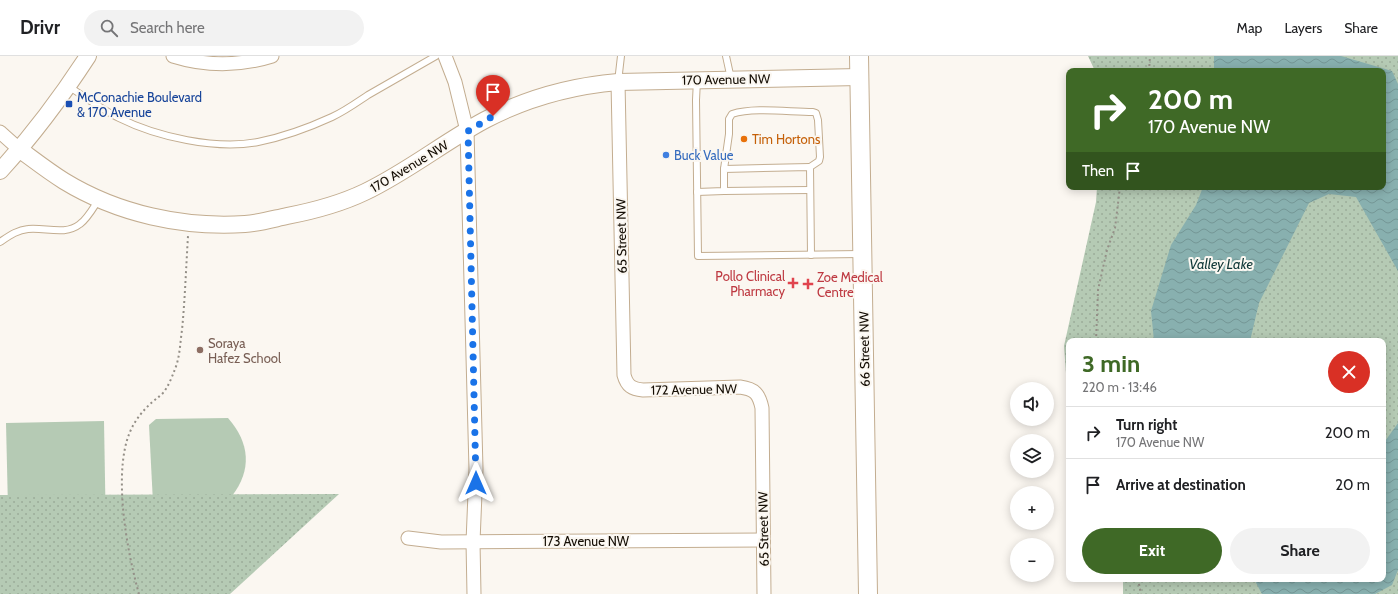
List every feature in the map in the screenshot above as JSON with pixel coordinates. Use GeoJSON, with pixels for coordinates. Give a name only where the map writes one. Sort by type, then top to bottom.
{"type":"FeatureCollection","features":[{"type":"Feature","properties":{"kind":"main road","name":"66 Street NW"},"geometry":{"type":"LineString","coordinates":[[859,56],[868,594]]}},
{"type":"Feature","properties":{"kind":"street"},"geometry":{"type":"LineString","coordinates":[[0,170],[19,149],[68,86],[88,56]]}},
{"type":"Feature","properties":{"kind":"street"},"geometry":{"type":"LineString","coordinates":[[173,56],[197,62],[224,64],[247,62],[272,56]]}},
{"type":"Feature","properties":{"kind":"street"},"geometry":{"type":"LineString","coordinates":[[445,56],[468,131],[476,469],[473,542],[474,594]]}},
{"type":"Feature","properties":{"kind":"street","name":"170 Avenue NW"},"geometry":{"type":"LineString","coordinates":[[0,132],[19,149],[65,182],[99,199],[134,212],[164,220],[221,225],[247,224],[320,208],[365,192],[496,114],[543,95],[592,84],[618,82],[859,77]]}},
{"type":"Feature","properties":{"kind":"street","name":"65 Street NW"},"geometry":{"type":"LineString","coordinates":[[618,82],[624,375],[626,382],[631,387]]}},
{"type":"Feature","properties":{"kind":"street","name":"172 Avenue NW"},"geometry":{"type":"LineString","coordinates":[[631,387],[643,390],[740,387],[750,388],[756,393]]}},
{"type":"Feature","properties":{"kind":"street","name":"65 Street NW"},"geometry":{"type":"LineString","coordinates":[[756,393],[762,408],[764,594]]}},
{"type":"Feature","properties":{"kind":"street","name":"173 Avenue NW"},"geometry":{"type":"LineString","coordinates":[[408,538],[441,542],[763,540]]}},
{"type":"Feature","properties":{"kind":"lane"},"geometry":{"type":"LineString","coordinates":[[68,86],[103,109],[120,118],[157,133],[196,141],[236,144],[256,142],[313,126],[334,116],[436,56]]}},
{"type":"Feature","properties":{"kind":"lane"},"geometry":{"type":"LineString","coordinates":[[618,82],[621,56]]}},
{"type":"Feature","properties":{"kind":"lane"},"geometry":{"type":"LineString","coordinates":[[726,56],[731,79]]}},
{"type":"Feature","properties":{"kind":"lane"},"geometry":{"type":"LineString","coordinates":[[697,80],[698,256],[862,254]]}},
{"type":"Feature","properties":{"kind":"lane"},"geometry":{"type":"LineString","coordinates":[[724,169],[810,167],[819,161],[820,157],[818,120],[816,114],[813,112],[775,110],[739,112],[732,114],[729,119],[729,134],[724,169],[724,192]]}},
{"type":"Feature","properties":{"kind":"lane"},"geometry":{"type":"LineString","coordinates":[[810,167],[811,255]]}},
{"type":"Feature","properties":{"kind":"lane"},"geometry":{"type":"LineString","coordinates":[[697,192],[810,190]]}},
{"type":"Feature","properties":{"kind":"lane"},"geometry":{"type":"LineString","coordinates":[[0,242],[14,232],[28,229],[64,231],[79,225],[86,218],[99,199]]}},
{"type":"Feature","properties":{"kind":"path"},"geometry":{"type":"LineString","coordinates":[[1149,68],[1150,56]]}},
{"type":"Feature","properties":{"kind":"path"},"geometry":{"type":"LineString","coordinates":[[1096,338],[1098,290],[1107,250],[1115,228],[1120,190]]}},
{"type":"Feature","properties":{"kind":"path"},"geometry":{"type":"LineString","coordinates":[[138,594],[125,522],[122,483],[125,450],[127,438],[133,425],[149,404],[164,392],[176,369],[179,357],[183,314],[188,235]]}},
{"type":"Feature","properties":{"kind":"path"},"geometry":{"type":"LineString","coordinates":[[1139,582],[1141,594]]}},
{"type":"Feature","properties":{"kind":"green space"},"geometry":{"type":"Polygon","coordinates":[[[1088,56],[1398,56],[1398,594],[1123,594],[1123,582],[1386,582],[1386,338],[1066,338],[1066,373],[1064,346],[1096,202],[1097,190],[1386,190],[1386,68],[1094,68],[1088,56]]]}},
{"type":"Feature","properties":{"kind":"green space"},"geometry":{"type":"Polygon","coordinates":[[[228,418],[241,437],[246,457],[243,476],[232,496],[153,503],[149,425],[156,419],[228,418]]]}},
{"type":"Feature","properties":{"kind":"green space"},"geometry":{"type":"Polygon","coordinates":[[[104,421],[107,594],[10,594],[6,423],[104,421]]]}},
{"type":"Feature","properties":{"kind":"green space"},"geometry":{"type":"Polygon","coordinates":[[[339,494],[230,594],[0,594],[0,495],[339,494]]]}},
{"type":"Feature","properties":{"kind":"water","name":"Valley Lake"},"geometry":{"type":"Polygon","coordinates":[[[1214,56],[1341,56],[1382,68],[1214,68],[1214,56]]]}},
{"type":"Feature","properties":{"kind":"water","name":"Valley Lake"},"geometry":{"type":"Polygon","coordinates":[[[1386,69],[1392,71],[1398,84],[1398,271],[1356,197],[1329,194],[1309,203],[1259,303],[1251,338],[1154,338],[1151,311],[1171,245],[1196,205],[1202,190],[1386,190],[1386,69]]]}},
{"type":"Feature","properties":{"kind":"water"},"geometry":{"type":"Polygon","coordinates":[[[1398,423],[1398,570],[1392,585],[1375,594],[1262,594],[1256,582],[1386,582],[1386,440],[1398,423]]]}},
{"type":"Feature","properties":{"kind":"place","name":"McConachie Boulevard & 170 Avenue"},"geometry":{"type":"Point","coordinates":[69,104]}},
{"type":"Feature","properties":{"kind":"place","name":"Tim Hortons"},"geometry":{"type":"Point","coordinates":[744,139]}},
{"type":"Feature","properties":{"kind":"place","name":"Buck Value"},"geometry":{"type":"Point","coordinates":[666,155]}},
{"type":"Feature","properties":{"kind":"place","name":"Pollo Clinical Pharmacy"},"geometry":{"type":"Point","coordinates":[793,283]}},
{"type":"Feature","properties":{"kind":"place","name":"Zoe Medical Centre"},"geometry":{"type":"Point","coordinates":[808,284]}},
{"type":"Feature","properties":{"kind":"place","name":"Soraya Hafez School"},"geometry":{"type":"Point","coordinates":[200,350]}},
{"type":"Feature","properties":{"kind":"route"},"geometry":{"type":"LineString","coordinates":[[476,483],[468,131],[484,120],[493,116]]}}]}
